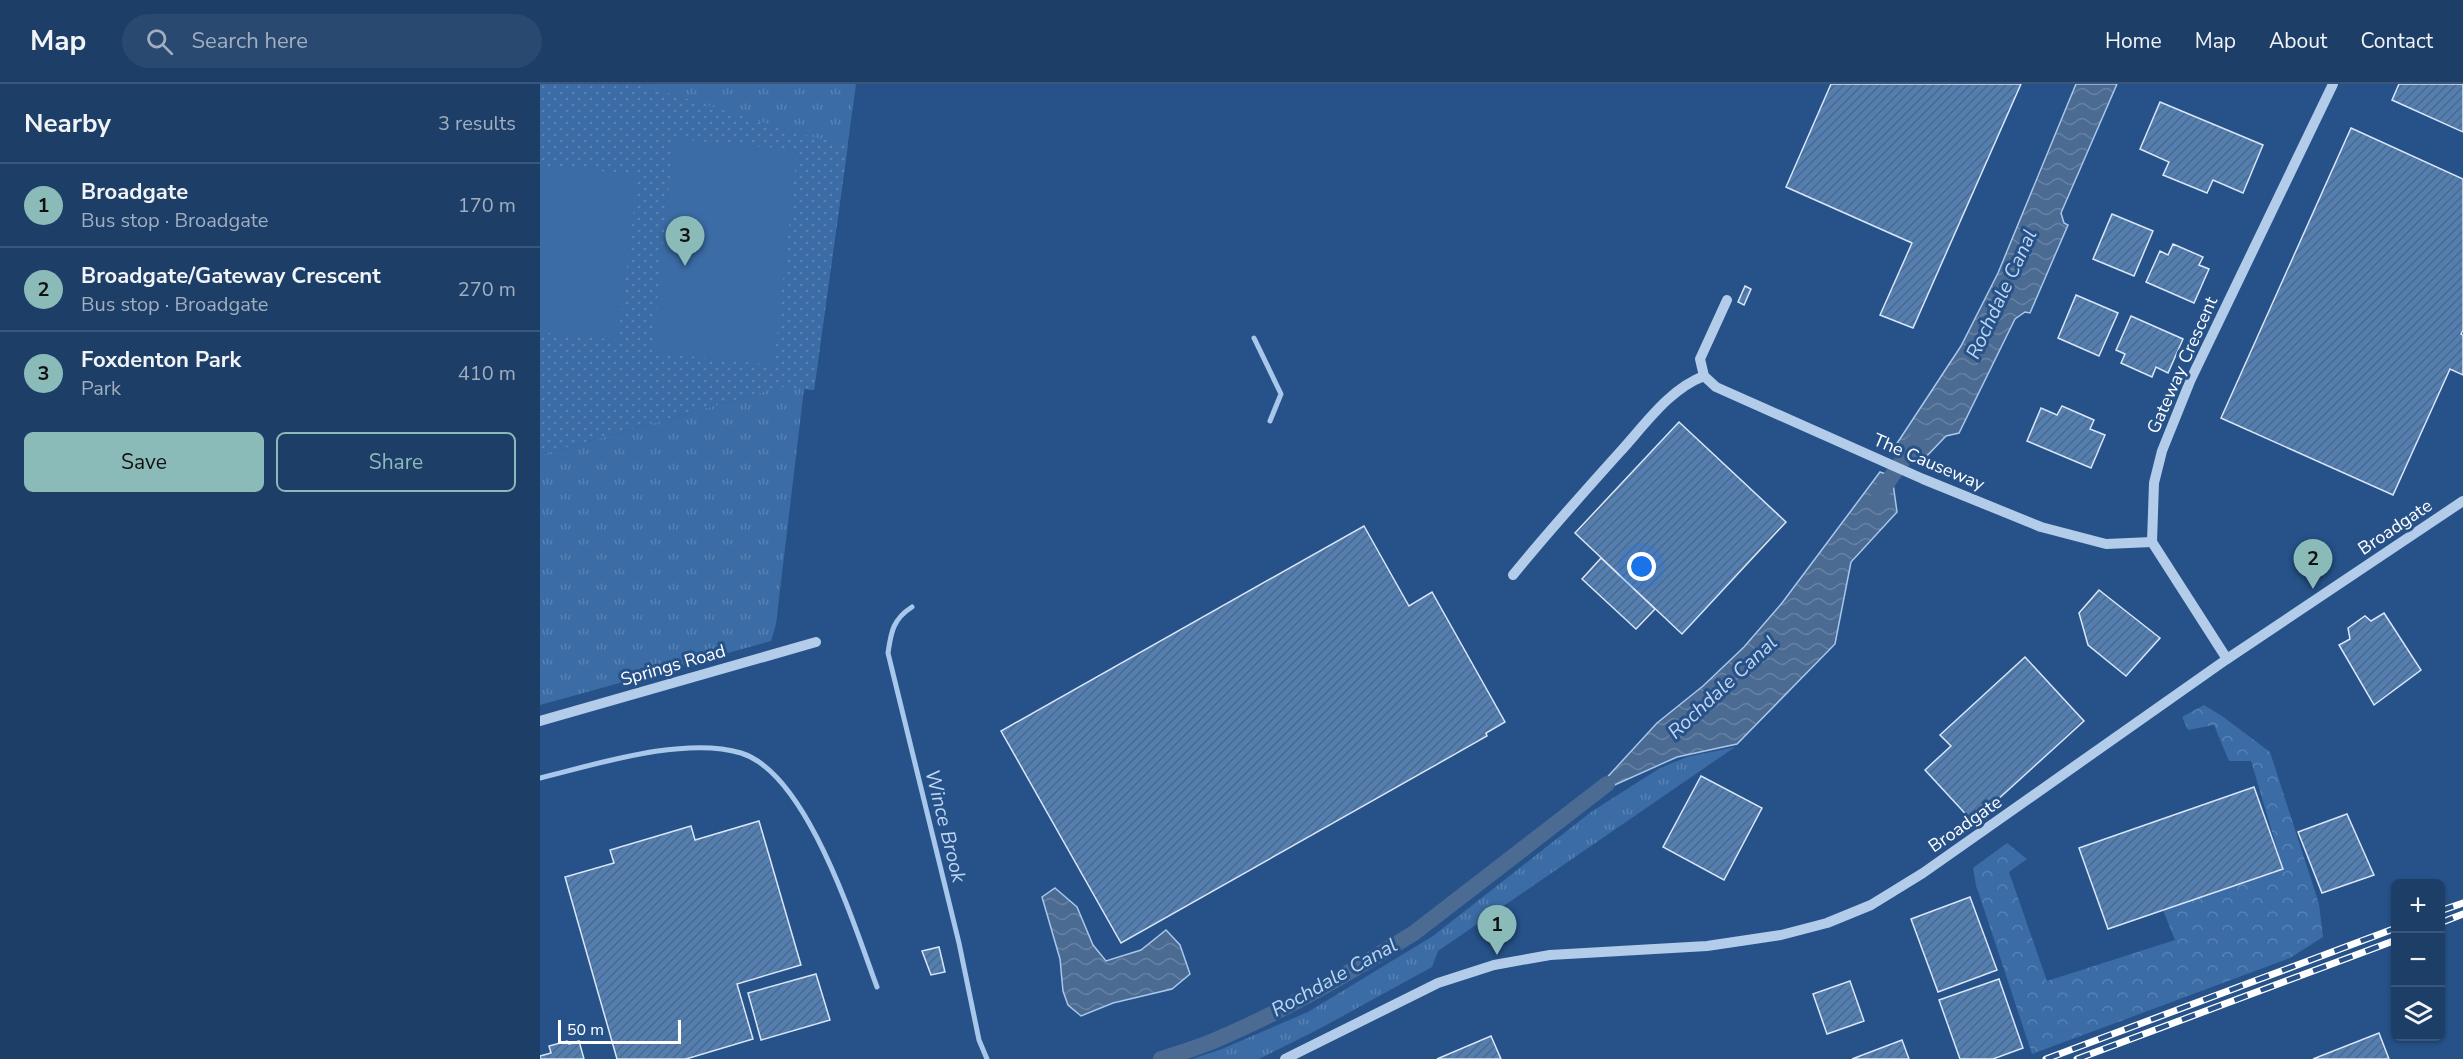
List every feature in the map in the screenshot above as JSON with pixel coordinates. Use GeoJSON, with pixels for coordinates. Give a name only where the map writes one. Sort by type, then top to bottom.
{"type":"FeatureCollection","features":[{"type":"Feature","properties":{"kind":"street","name":"Gateway Crescent"},"geometry":{"type":"LineString","coordinates":[[2152,542],[2154,483],[2162,451],[2191,379],[2333,84]]}},
{"type":"Feature","properties":{"kind":"street"},"geometry":{"type":"LineString","coordinates":[[1513,575],[1654,415],[1682,387],[1704,376],[1700,359],[1726,300]]}},
{"type":"Feature","properties":{"kind":"street","name":"The Causeway"},"geometry":{"type":"LineString","coordinates":[[1704,376],[1716,387],[1923,479],[2041,527],[2106,544],[2152,542]]}},
{"type":"Feature","properties":{"kind":"street","name":"Broadgate"},"geometry":{"type":"LineString","coordinates":[[1284,1059],[1438,983],[1494,965],[1550,956],[1707,946],[1781,935],[1827,923],[1871,905],[1923,873],[2228,659],[2463,501]]}},
{"type":"Feature","properties":{"kind":"street"},"geometry":{"type":"LineString","coordinates":[[2152,542],[2228,659]]}},
{"type":"Feature","properties":{"kind":"street","name":"Springs Road"},"geometry":{"type":"LineString","coordinates":[[540,721],[816,642]]}},
{"type":"Feature","properties":{"kind":"green space"},"geometry":{"type":"Polygon","coordinates":[[[540,84],[639,84],[805,135],[848,145],[814,390],[781,387],[540,455],[540,84]]]}},
{"type":"Feature","properties":{"kind":"green space"},"geometry":{"type":"Polygon","coordinates":[[[610,84],[856,84],[814,390],[804,389],[776,624],[771,641],[540,705],[540,455],[763,392],[540,111],[610,84]]]}},
{"type":"Feature","properties":{"kind":"green space"},"geometry":{"type":"Polygon","coordinates":[[[674,139],[797,150],[774,365],[652,352],[674,139]]]}},
{"type":"Feature","properties":{"kind":"green space"},"geometry":{"type":"Polygon","coordinates":[[[540,166],[638,174],[618,340],[540,332],[540,166]]]}},
{"type":"Feature","properties":{"kind":"green space"},"geometry":{"type":"Polygon","coordinates":[[[2204,705],[2270,752],[2319,904],[2323,937],[2290,958],[2032,1054],[1976,885],[1973,868],[2007,843],[2027,859],[2009,872],[2047,981],[2175,940],[2163,910],[2283,869],[2251,761],[2229,761],[2214,725],[2188,730],[2182,717],[2204,705]]]}},
{"type":"Feature","properties":{"kind":"green space"},"geometry":{"type":"Polygon","coordinates":[[[1735,747],[1438,951],[1432,967],[1259,1059],[1192,1059],[1222,1049],[1308,1012],[1433,936],[1591,812],[1660,768],[1687,757],[1735,747]]]}},
{"type":"Feature","properties":{"kind":"water"},"geometry":{"type":"Polygon","coordinates":[[[2076,84],[2117,84],[2061,213],[2064,223],[2068,225],[2030,313],[2025,312],[2015,319],[1959,433],[1946,436],[1920,463],[1892,451],[1961,346],[1998,273],[2076,84]]]}},
{"type":"Feature","properties":{"kind":"water"},"geometry":{"type":"Polygon","coordinates":[[[1880,472],[1892,476],[1897,512],[1851,562],[1835,644],[1737,744],[1677,757],[1590,796],[1657,723],[1703,686],[1744,647],[1782,603],[1880,472]]]}},
{"type":"Feature","properties":{"kind":"water"},"geometry":{"type":"Polygon","coordinates":[[[1055,888],[1077,907],[1093,945],[1106,961],[1141,950],[1166,930],[1180,945],[1190,974],[1172,989],[1113,1003],[1081,1016],[1068,1005],[1063,991],[1060,959],[1042,897],[1055,888]]]}},
{"type":"Feature","properties":{"kind":"building"},"geometry":{"type":"Polygon","coordinates":[[[1831,84],[2021,84],[1913,328],[1880,315],[1912,243],[1786,187],[1831,84]]]}},
{"type":"Feature","properties":{"kind":"building"},"geometry":{"type":"Polygon","coordinates":[[[2399,84],[2463,84],[2463,132],[2392,100],[2399,84]]]}},
{"type":"Feature","properties":{"kind":"building"},"geometry":{"type":"Polygon","coordinates":[[[2160,102],[2263,145],[2243,193],[2213,180],[2207,193],[2163,175],[2169,162],[2140,149],[2160,102]]]}},
{"type":"Feature","properties":{"kind":"building"},"geometry":{"type":"Polygon","coordinates":[[[2351,128],[2463,179],[2463,330],[2461,334],[2463,335],[2463,375],[2450,369],[2393,495],[2221,418],[2351,128]]]}},
{"type":"Feature","properties":{"kind":"building"},"geometry":{"type":"Polygon","coordinates":[[[2112,214],[2153,231],[2134,276],[2093,259],[2112,214]]]}},
{"type":"Feature","properties":{"kind":"building"},"geometry":{"type":"Polygon","coordinates":[[[2173,244],[2203,257],[2199,265],[2209,269],[2194,303],[2146,282],[2160,251],[2168,255],[2173,244]]]}},
{"type":"Feature","properties":{"kind":"building"},"geometry":{"type":"Polygon","coordinates":[[[1745,286],[1751,289],[1744,305],[1738,302],[1745,286]]]}},
{"type":"Feature","properties":{"kind":"building"},"geometry":{"type":"Polygon","coordinates":[[[2076,295],[2118,313],[2099,356],[2058,338],[2076,295]]]}},
{"type":"Feature","properties":{"kind":"building"},"geometry":{"type":"Polygon","coordinates":[[[2131,316],[2183,339],[2168,373],[2156,367],[2152,377],[2121,363],[2125,354],[2116,350],[2131,316]]]}},
{"type":"Feature","properties":{"kind":"building"},"geometry":{"type":"Polygon","coordinates":[[[2062,406],[2094,420],[2090,429],[2105,435],[2091,468],[2027,441],[2041,408],[2057,415],[2062,406]]]}},
{"type":"Feature","properties":{"kind":"building"},"geometry":{"type":"Polygon","coordinates":[[[1679,422],[1786,522],[1682,634],[1575,533],[1679,422]]]}},
{"type":"Feature","properties":{"kind":"building"},"geometry":{"type":"Polygon","coordinates":[[[1364,526],[1409,606],[1432,592],[1505,722],[1486,733],[1487,736],[1121,943],[1001,731],[1364,526]]]}},
{"type":"Feature","properties":{"kind":"building"},"geometry":{"type":"Polygon","coordinates":[[[1601,558],[1655,609],[1636,629],[1582,579],[1601,558]]]}},
{"type":"Feature","properties":{"kind":"building"},"geometry":{"type":"Polygon","coordinates":[[[2099,590],[2160,638],[2126,676],[2088,645],[2079,613],[2099,590]]]}},
{"type":"Feature","properties":{"kind":"building"},"geometry":{"type":"Polygon","coordinates":[[[2384,613],[2421,670],[2374,705],[2339,645],[2350,639],[2348,628],[2365,616],[2371,621],[2384,613]]]}},
{"type":"Feature","properties":{"kind":"building"},"geometry":{"type":"Polygon","coordinates":[[[2025,657],[2084,721],[1973,822],[1925,770],[1951,746],[1940,735],[2025,657]]]}},
{"type":"Feature","properties":{"kind":"building"},"geometry":{"type":"Polygon","coordinates":[[[1701,776],[1762,808],[1724,880],[1663,847],[1701,776]]]}},
{"type":"Feature","properties":{"kind":"building"},"geometry":{"type":"Polygon","coordinates":[[[2254,787],[2283,869],[2108,929],[2079,848],[2254,787]]]}},
{"type":"Feature","properties":{"kind":"building"},"geometry":{"type":"Polygon","coordinates":[[[2347,814],[2374,875],[2322,893],[2298,832],[2347,814]]]}},
{"type":"Feature","properties":{"kind":"building"},"geometry":{"type":"Polygon","coordinates":[[[759,821],[801,965],[737,984],[753,1039],[686,1059],[617,1059],[565,877],[614,863],[610,850],[691,826],[695,840],[759,821]]]}},
{"type":"Feature","properties":{"kind":"building"},"geometry":{"type":"Polygon","coordinates":[[[1970,897],[1997,970],[1938,992],[1911,919],[1970,897]]]}},
{"type":"Feature","properties":{"kind":"building"},"geometry":{"type":"Polygon","coordinates":[[[939,947],[945,972],[931,975],[922,951],[939,947]]]}},
{"type":"Feature","properties":{"kind":"building"},"geometry":{"type":"Polygon","coordinates":[[[816,974],[830,1020],[761,1040],[748,993],[816,974]]]}},
{"type":"Feature","properties":{"kind":"building"},"geometry":{"type":"Polygon","coordinates":[[[1999,979],[2023,1048],[1993,1059],[1960,1059],[1939,1000],[1999,979]]]}},
{"type":"Feature","properties":{"kind":"building"},"geometry":{"type":"Polygon","coordinates":[[[1850,981],[1864,1021],[1827,1034],[1813,994],[1850,981]]]}},
{"type":"Feature","properties":{"kind":"building"},"geometry":{"type":"Polygon","coordinates":[[[2379,1033],[2389,1059],[2313,1059],[2379,1033]]]}},
{"type":"Feature","properties":{"kind":"building"},"geometry":{"type":"Polygon","coordinates":[[[1491,1036],[1501,1059],[1437,1059],[1491,1036]]]}},
{"type":"Feature","properties":{"kind":"building"},"geometry":{"type":"Polygon","coordinates":[[[1902,1040],[1909,1059],[1852,1059],[1902,1040]]]}},
{"type":"Feature","properties":{"kind":"building"},"geometry":{"type":"Polygon","coordinates":[[[567,1041],[569,1044],[579,1041],[584,1059],[540,1059],[540,1056],[551,1053],[549,1046],[567,1041]]]}},
{"type":"Feature","properties":{"kind":"waterway","name":"Wince Brook"},"geometry":{"type":"LineString","coordinates":[[1254,338],[1281,394],[1270,421]]}},
{"type":"Feature","properties":{"kind":"waterway","name":"Rochdale Canal"},"geometry":{"type":"LineString","coordinates":[[1879,495],[1917,439]]}},
{"type":"Feature","properties":{"kind":"waterway","name":"Wince Brook"},"geometry":{"type":"LineString","coordinates":[[912,607],[897,621],[890,639],[888,653],[959,943],[979,1040],[987,1059]]}},
{"type":"Feature","properties":{"kind":"waterway"},"geometry":{"type":"LineString","coordinates":[[540,778],[614,759],[694,748],[741,753],[765,767],[787,790],[826,855],[877,987]]}},
{"type":"Feature","properties":{"kind":"waterway","name":"Rochdale Canal"},"geometry":{"type":"LineString","coordinates":[[1161,1059],[1211,1042],[1268,1016],[1414,933],[1607,784]]}},
{"type":"Feature","properties":{"kind":"railway"},"geometry":{"type":"LineString","coordinates":[[2445,909],[2463,903]]}},
{"type":"Feature","properties":{"kind":"railway"},"geometry":{"type":"LineString","coordinates":[[2445,921],[2463,914]]}},
{"type":"Feature","properties":{"kind":"railway"},"geometry":{"type":"LineString","coordinates":[[2046,1059],[2391,930]]}},
{"type":"Feature","properties":{"kind":"railway"},"geometry":{"type":"LineString","coordinates":[[2077,1059],[2391,942]]}},
{"type":"Feature","properties":{"kind":"place","name":"Foxdenton Park"},"geometry":{"type":"Point","coordinates":[685,266]}},
{"type":"Feature","properties":{"kind":"place","name":"Broadgate/Gateway Crescent"},"geometry":{"type":"Point","coordinates":[2313,589]}},
{"type":"Feature","properties":{"kind":"place","name":"Broadgate"},"geometry":{"type":"Point","coordinates":[1497,955]}}]}
